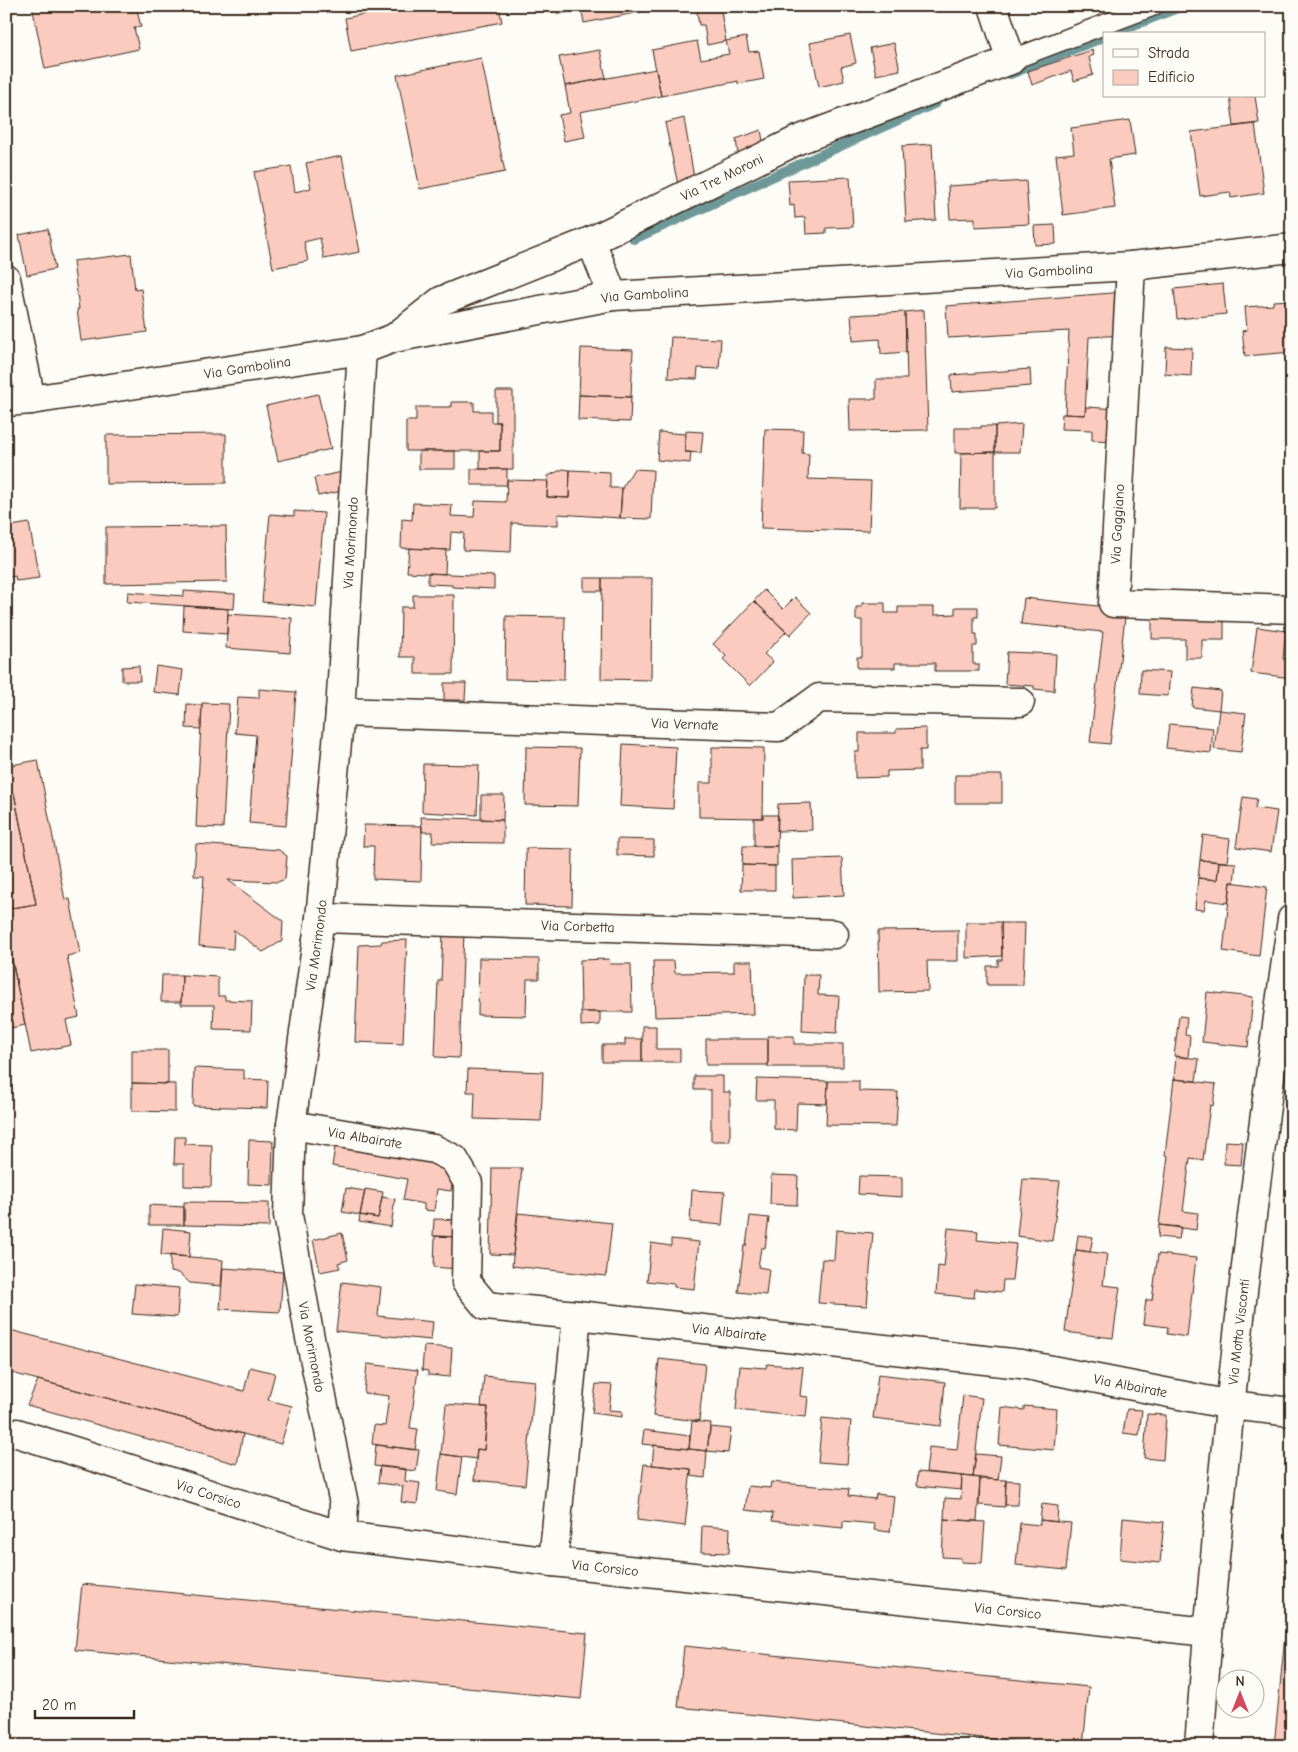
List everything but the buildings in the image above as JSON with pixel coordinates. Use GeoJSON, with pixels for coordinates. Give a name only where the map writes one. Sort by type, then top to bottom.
{"type":"FeatureCollection","features":[{"type":"Feature","properties":{"kind":"street"},"geometry":{"type":"LineString","coordinates":[[994,6],[1011,60]]}},
{"type":"Feature","properties":{"kind":"street","name":"Via Tre Moroni"},"geometry":{"type":"LineString","coordinates":[[394,338],[441,301],[591,240],[798,140],[1011,60]]}},
{"type":"Feature","properties":{"kind":"street"},"geometry":{"type":"LineString","coordinates":[[591,240],[613,296]]}},
{"type":"Feature","properties":{"kind":"street","name":"Via Gambolina"},"geometry":{"type":"LineString","coordinates":[[19,401],[362,350],[394,338],[613,296],[1131,266],[1292,248]]}},
{"type":"Feature","properties":{"kind":"street","name":"Via Gaggiano"},"geometry":{"type":"LineString","coordinates":[[1131,266],[1113,603],[1292,610]]}},
{"type":"Feature","properties":{"kind":"street"},"geometry":{"type":"LineString","coordinates":[[6,279],[19,401]]}},
{"type":"Feature","properties":{"kind":"street","name":"Via Morimondo"},"geometry":{"type":"LineString","coordinates":[[342,1536],[344,1504],[309,1333],[288,1215],[291,1125],[320,918],[340,712],[362,350]]}},
{"type":"Feature","properties":{"kind":"street","name":"Via Vernate"},"geometry":{"type":"LineString","coordinates":[[340,712],[779,727],[819,698],[1020,702]]}},
{"type":"Feature","properties":{"kind":"street","name":"Via Corbetta"},"geometry":{"type":"LineString","coordinates":[[320,918],[834,934]]}},
{"type":"Feature","properties":{"kind":"street","name":"Via Motta Visconti"},"geometry":{"type":"LineString","coordinates":[[1199,1746],[1208,1632],[1231,1405],[1283,1046],[1292,919]]}},
{"type":"Feature","properties":{"kind":"street","name":"Via Albairate"},"geometry":{"type":"LineString","coordinates":[[291,1125],[434,1149],[454,1159],[468,1183],[466,1282],[486,1306],[1021,1364],[1231,1405],[1292,1412]]}},
{"type":"Feature","properties":{"kind":"street"},"geometry":{"type":"LineString","coordinates":[[553,1562],[577,1315]]}},
{"type":"Feature","properties":{"kind":"street","name":"Via Corsico"},"geometry":{"type":"LineString","coordinates":[[17,1433],[342,1536],[553,1562],[1208,1632]]}},
{"type":"Feature","properties":{"kind":"lane"},"geometry":{"type":"LineString","coordinates":[[1011,60],[1153,6]]}},
{"type":"Feature","properties":{"kind":"waterway"},"geometry":{"type":"LineString","coordinates":[[1117,32],[1182,6]]}},
{"type":"Feature","properties":{"kind":"waterway"},"geometry":{"type":"LineString","coordinates":[[1010,74],[1103,37]]}},
{"type":"Feature","properties":{"kind":"waterway"},"geometry":{"type":"LineString","coordinates":[[634,239],[936,103]]}}]}
